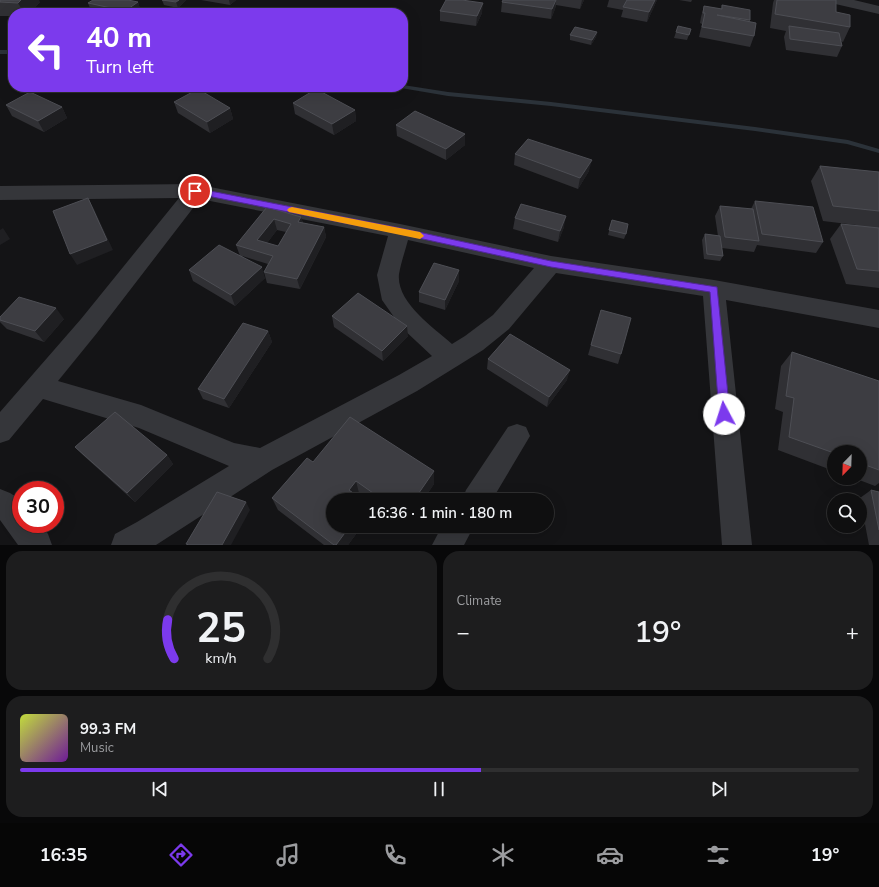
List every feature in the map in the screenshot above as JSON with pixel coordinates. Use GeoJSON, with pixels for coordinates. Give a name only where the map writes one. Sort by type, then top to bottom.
{"type":"FeatureCollection","features":[{"type":"Feature","properties":{"kind":"street"},"geometry":{"type":"LineString","coordinates":[[836,0],[879,10]]}},
{"type":"Feature","properties":{"kind":"street"},"geometry":{"type":"LineString","coordinates":[[0,431],[89,326],[195,191]]}},
{"type":"Feature","properties":{"kind":"street"},"geometry":{"type":"LineString","coordinates":[[0,193],[195,191],[400,231],[551,264],[714,290],[879,319]]}},
{"type":"Feature","properties":{"kind":"street"},"geometry":{"type":"LineString","coordinates":[[400,231],[388,275],[393,300],[409,320],[450,358]]}},
{"type":"Feature","properties":{"kind":"street"},"geometry":{"type":"LineString","coordinates":[[126,545],[148,533],[262,461],[408,383],[474,343],[501,322],[551,264]]}},
{"type":"Feature","properties":{"kind":"street"},"geometry":{"type":"LineString","coordinates":[[714,290],[737,545]]}},
{"type":"Feature","properties":{"kind":"street"},"geometry":{"type":"LineString","coordinates":[[38,386],[155,422],[219,450],[250,460],[262,461]]}},
{"type":"Feature","properties":{"kind":"street"},"geometry":{"type":"LineString","coordinates":[[480,493],[517,436]]}},
{"type":"Feature","properties":{"kind":"street"},"geometry":{"type":"LineString","coordinates":[[0,503],[12,511]]}},
{"type":"Feature","properties":{"kind":"street"},"geometry":{"type":"LineString","coordinates":[[28,533],[37,545]]}},
{"type":"Feature","properties":{"kind":"street"},"geometry":{"type":"LineString","coordinates":[[447,545],[455,533]]}},
{"type":"Feature","properties":{"kind":"building"},"geometry":{"type":"Polygon","coordinates":[[[0,0],[21,0],[18,3],[0,2],[0,0]]]}},
{"type":"Feature","properties":{"kind":"building"},"geometry":{"type":"Polygon","coordinates":[[[93,0],[128,0],[138,2],[129,8],[111,8],[88,3],[93,0]]]}},
{"type":"Feature","properties":{"kind":"building"},"geometry":{"type":"Polygon","coordinates":[[[162,0],[179,0],[176,2],[162,0]]]}},
{"type":"Feature","properties":{"kind":"building"},"geometry":{"type":"Polygon","coordinates":[[[446,0],[462,0],[483,3],[477,16],[440,11],[446,0]]]}},
{"type":"Feature","properties":{"kind":"building"},"geometry":{"type":"Polygon","coordinates":[[[503,0],[556,0],[552,9],[502,2],[503,0]]]}},
{"type":"Feature","properties":{"kind":"building"},"geometry":{"type":"Polygon","coordinates":[[[627,0],[655,0],[649,12],[623,7],[627,0]]]}},
{"type":"Feature","properties":{"kind":"building"},"geometry":{"type":"Polygon","coordinates":[[[777,0],[836,0],[836,12],[850,15],[850,27],[775,14],[777,0]]]}},
{"type":"Feature","properties":{"kind":"building"},"geometry":{"type":"Polygon","coordinates":[[[722,5],[750,10],[750,20],[717,15],[756,23],[754,36],[702,27],[705,13],[703,13],[704,6],[722,9],[722,5]]]}},
{"type":"Feature","properties":{"kind":"building"},"geometry":{"type":"Polygon","coordinates":[[[678,26],[691,29],[689,35],[676,32],[678,26]]]}},
{"type":"Feature","properties":{"kind":"building"},"geometry":{"type":"Polygon","coordinates":[[[789,26],[839,33],[842,46],[790,39],[789,26]]]}},
{"type":"Feature","properties":{"kind":"building"},"geometry":{"type":"Polygon","coordinates":[[[575,27],[597,32],[592,40],[570,35],[575,27]]]}},
{"type":"Feature","properties":{"kind":"building"},"geometry":{"type":"Polygon","coordinates":[[[30,92],[62,107],[38,121],[6,105],[30,92]]]}},
{"type":"Feature","properties":{"kind":"building"},"geometry":{"type":"Polygon","coordinates":[[[192,92],[203,92],[230,108],[207,122],[174,102],[192,92]]]}},
{"type":"Feature","properties":{"kind":"building"},"geometry":{"type":"Polygon","coordinates":[[[311,92],[322,92],[355,110],[332,124],[293,103],[311,92]]]}},
{"type":"Feature","properties":{"kind":"building"},"geometry":{"type":"Polygon","coordinates":[[[415,111],[465,134],[446,149],[396,125],[415,111]]]}},
{"type":"Feature","properties":{"kind":"building"},"geometry":{"type":"Polygon","coordinates":[[[528,139],[592,160],[580,178],[515,154],[528,139]]]}},
{"type":"Feature","properties":{"kind":"building"},"geometry":{"type":"Polygon","coordinates":[[[820,166],[879,172],[879,211],[833,206],[820,166]]]}},
{"type":"Feature","properties":{"kind":"building"},"geometry":{"type":"Polygon","coordinates":[[[88,198],[107,240],[70,254],[53,211],[88,198]]]}},
{"type":"Feature","properties":{"kind":"building"},"geometry":{"type":"Polygon","coordinates":[[[755,201],[813,207],[823,242],[762,234],[755,201]]]}},
{"type":"Feature","properties":{"kind":"building"},"geometry":{"type":"Polygon","coordinates":[[[521,204],[566,216],[560,231],[515,218],[521,204]]]}},
{"type":"Feature","properties":{"kind":"building"},"geometry":{"type":"Polygon","coordinates":[[[720,206],[753,209],[759,241],[725,237],[720,206]]]}},
{"type":"Feature","properties":{"kind":"building"},"geometry":{"type":"Polygon","coordinates":[[[267,207],[301,217],[298,222],[324,227],[297,279],[264,272],[273,256],[236,245],[267,207]],[[274,219],[257,240],[278,246],[291,224],[274,219]]]}},
{"type":"Feature","properties":{"kind":"building"},"geometry":{"type":"Polygon","coordinates":[[[612,220],[628,224],[626,234],[609,230],[612,220]]]}},
{"type":"Feature","properties":{"kind":"building"},"geometry":{"type":"Polygon","coordinates":[[[841,224],[879,228],[879,271],[857,269],[841,224]]]}},
{"type":"Feature","properties":{"kind":"building"},"geometry":{"type":"Polygon","coordinates":[[[705,234],[720,236],[723,256],[707,254],[705,234]]]}},
{"type":"Feature","properties":{"kind":"building"},"geometry":{"type":"Polygon","coordinates":[[[219,245],[262,267],[231,295],[189,270],[219,245]]]}},
{"type":"Feature","properties":{"kind":"building"},"geometry":{"type":"Polygon","coordinates":[[[434,263],[459,270],[445,300],[419,292],[434,263]]]}},
{"type":"Feature","properties":{"kind":"building"},"geometry":{"type":"Polygon","coordinates":[[[358,293],[407,326],[382,351],[332,316],[358,293]]]}},
{"type":"Feature","properties":{"kind":"building"},"geometry":{"type":"Polygon","coordinates":[[[19,297],[56,308],[35,331],[0,320],[0,317],[19,297]]]}},
{"type":"Feature","properties":{"kind":"building"},"geometry":{"type":"Polygon","coordinates":[[[601,310],[631,318],[621,354],[591,345],[601,310]]]}},
{"type":"Feature","properties":{"kind":"building"},"geometry":{"type":"Polygon","coordinates":[[[243,323],[268,331],[224,399],[198,389],[243,323]]]}},
{"type":"Feature","properties":{"kind":"building"},"geometry":{"type":"Polygon","coordinates":[[[510,334],[570,370],[549,397],[488,359],[510,334]]]}},
{"type":"Feature","properties":{"kind":"building"},"geometry":{"type":"Polygon","coordinates":[[[792,352],[879,381],[879,470],[867,466],[867,445],[827,445],[827,451],[789,437],[794,398],[786,396],[792,352]]]}},
{"type":"Feature","properties":{"kind":"building"},"geometry":{"type":"Polygon","coordinates":[[[115,412],[167,455],[127,493],[75,447],[115,412]]]}},
{"type":"Feature","properties":{"kind":"building"},"geometry":{"type":"Polygon","coordinates":[[[350,417],[434,471],[419,493],[373,493],[356,481],[349,490],[353,493],[326,493],[326,533],[345,533],[336,545],[334,545],[272,498],[307,458],[313,462],[350,417]]]}},
{"type":"Feature","properties":{"kind":"building"},"geometry":{"type":"Polygon","coordinates":[[[871,490],[879,492],[879,530],[871,490]]]}},
{"type":"Feature","properties":{"kind":"building"},"geometry":{"type":"Polygon","coordinates":[[[217,492],[246,502],[222,545],[186,544],[217,492]]]}},
{"type":"Feature","properties":{"kind":"waterway"},"geometry":{"type":"LineString","coordinates":[[0,52],[8,52]]}},
{"type":"Feature","properties":{"kind":"waterway"},"geometry":{"type":"LineString","coordinates":[[408,88],[448,94],[551,104],[755,129],[848,142],[879,151]]}},
{"type":"Feature","properties":{"kind":"slow traffic"},"geometry":{"type":"LineString","coordinates":[[292,210],[420,236]]}},
{"type":"Feature","properties":{"kind":"route"},"geometry":{"type":"LineString","coordinates":[[195,191],[400,231],[551,264],[714,290],[724,414]]}}]}
